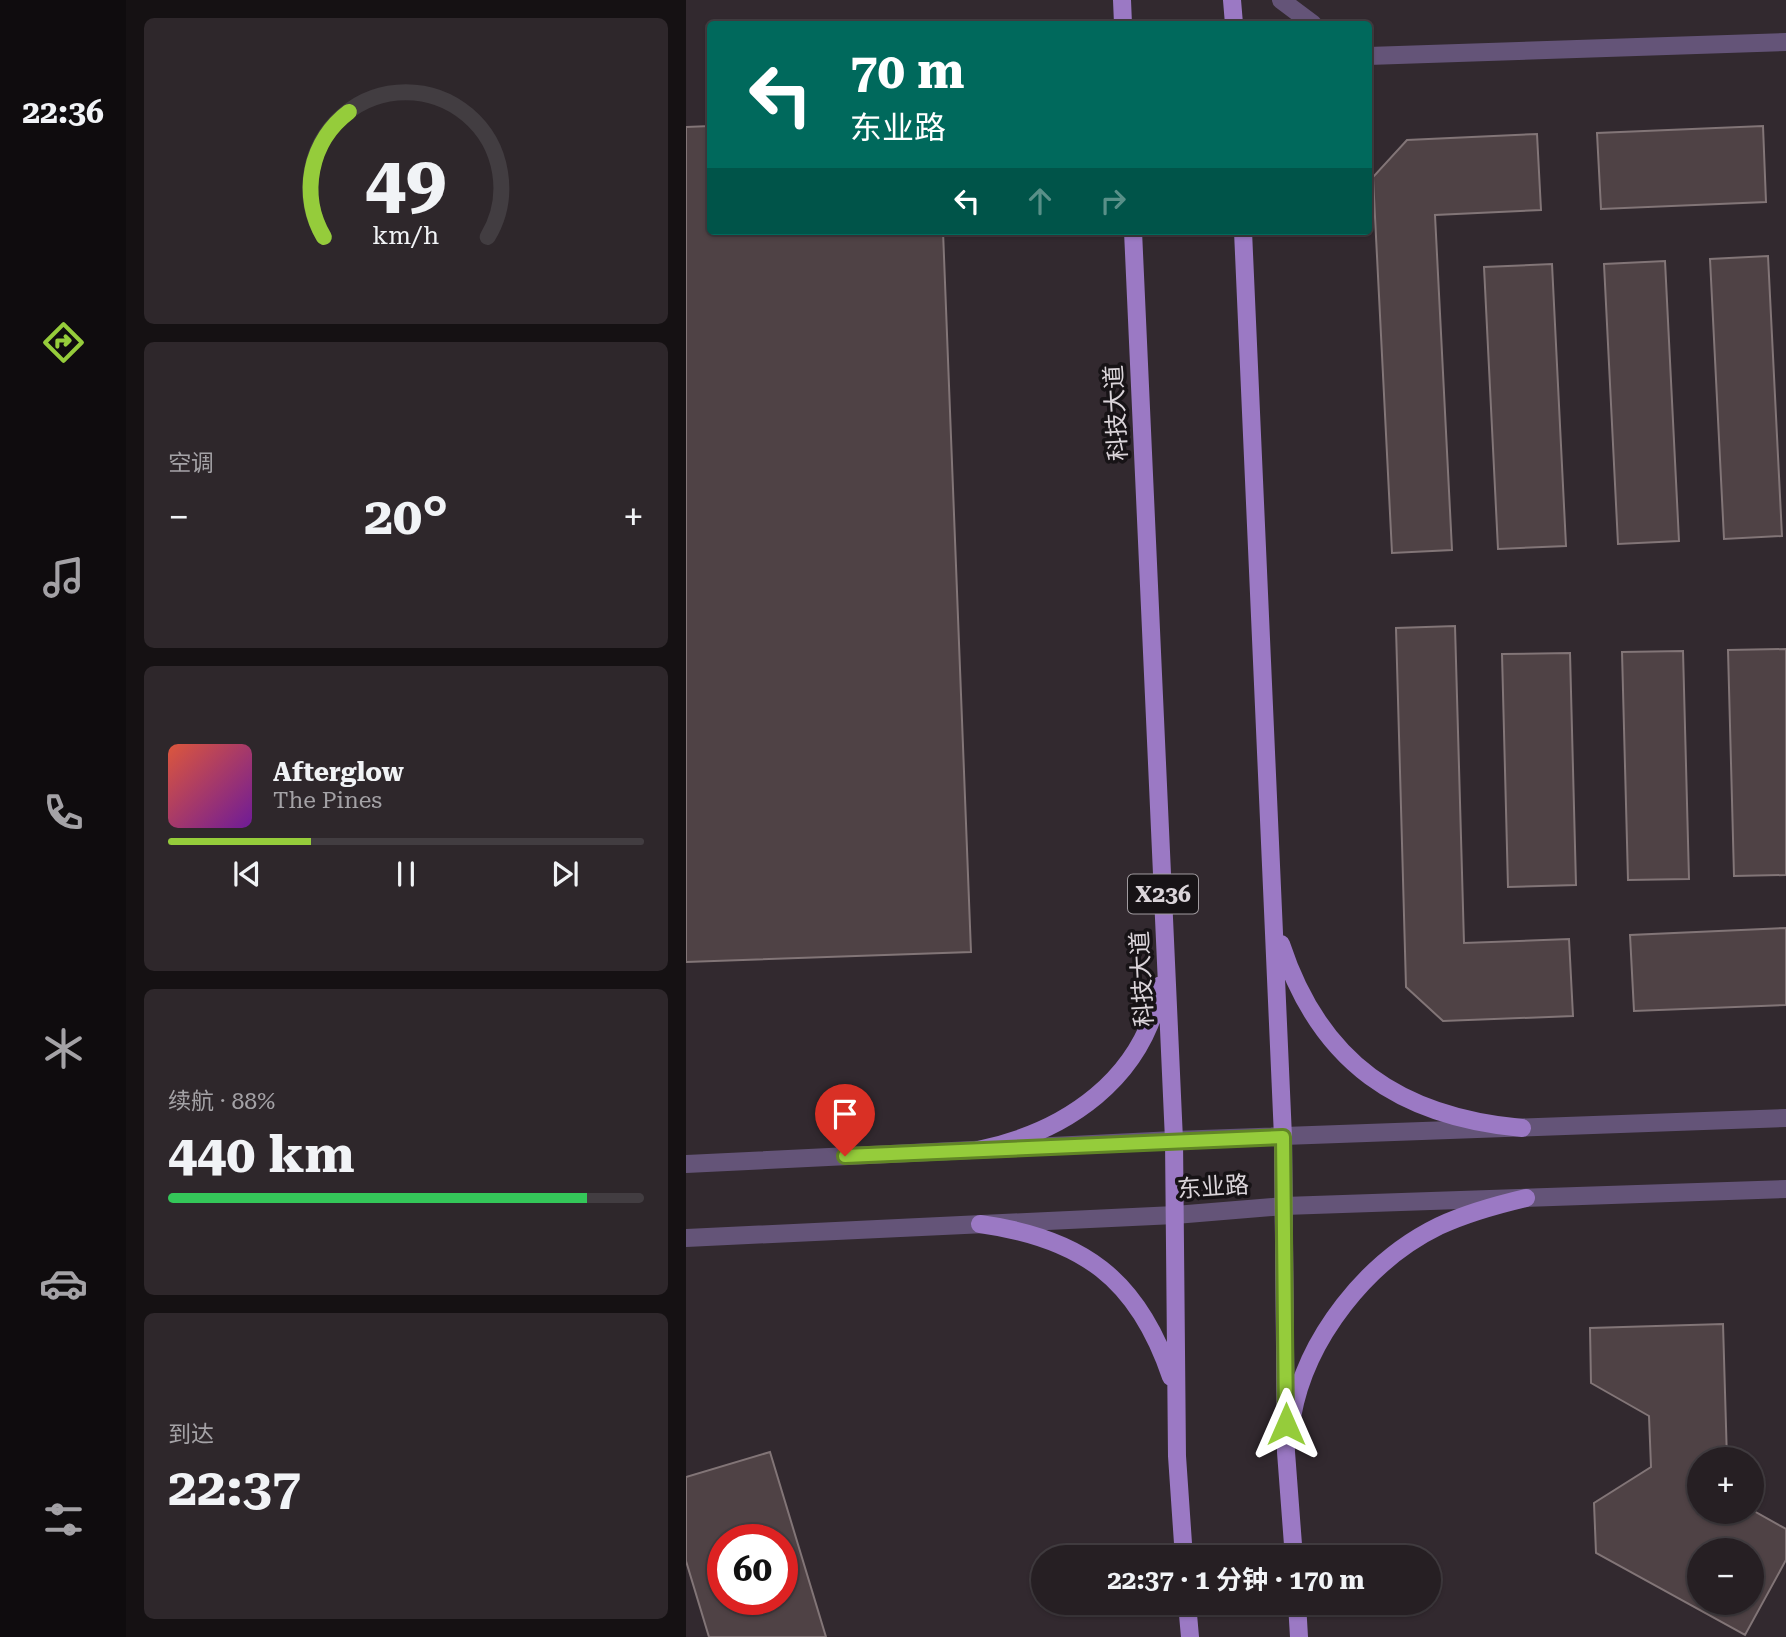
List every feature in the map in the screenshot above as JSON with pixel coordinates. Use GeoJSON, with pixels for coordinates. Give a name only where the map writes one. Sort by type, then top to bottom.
{"type":"FeatureCollection","features":[{"type":"Feature","properties":{"kind":"main road"},"geometry":{"type":"LineString","coordinates":[[1122,0],[1123,21]]}},
{"type":"Feature","properties":{"kind":"main road"},"geometry":{"type":"LineString","coordinates":[[1232,0],[1234,21]]}},
{"type":"Feature","properties":{"kind":"main road","name":"科技大道"},"geometry":{"type":"LineString","coordinates":[[1133,235],[1174,1140],[1177,1420],[1183,1545]]}},
{"type":"Feature","properties":{"kind":"main road"},"geometry":{"type":"LineString","coordinates":[[1243,235],[1283,1137],[1286,1452],[1293,1545]]}},
{"type":"Feature","properties":{"kind":"main road"},"geometry":{"type":"LineString","coordinates":[[1272,890],[1278,933],[1291,973],[1310,1011],[1342,1052],[1366,1073],[1401,1097],[1439,1114],[1480,1124],[1522,1128]]}},
{"type":"Feature","properties":{"kind":"main road"},"geometry":{"type":"LineString","coordinates":[[978,1150],[1013,1143],[1046,1130],[1077,1112],[1105,1089],[1128,1061],[1146,1030],[1159,996],[1166,961]]}},
{"type":"Feature","properties":{"kind":"main road"},"geometry":{"type":"LineString","coordinates":[[1286,1452],[1294,1405],[1310,1361],[1333,1320],[1363,1283],[1397,1252],[1437,1227],[1480,1209],[1526,1198]]}},
{"type":"Feature","properties":{"kind":"main road"},"geometry":{"type":"LineString","coordinates":[[980,1224],[1024,1230],[1065,1245],[1101,1268],[1132,1299],[1156,1336],[1167,1366],[1177,1420]]}},
{"type":"Feature","properties":{"kind":"main road"},"geometry":{"type":"LineString","coordinates":[[1188,1615],[1190,1637]]}},
{"type":"Feature","properties":{"kind":"main road"},"geometry":{"type":"LineString","coordinates":[[1298,1615],[1299,1637]]}},
{"type":"Feature","properties":{"kind":"street"},"geometry":{"type":"LineString","coordinates":[[1281,0],[1309,21]]}},
{"type":"Feature","properties":{"kind":"street"},"geometry":{"type":"LineString","coordinates":[[1372,56],[1786,42]]}},
{"type":"Feature","properties":{"kind":"street","name":"东业路"},"geometry":{"type":"LineString","coordinates":[[686,1164],[1174,1140],[1786,1118]]}},
{"type":"Feature","properties":{"kind":"street","name":"东业路"},"geometry":{"type":"LineString","coordinates":[[686,1237],[1175,1215],[1284,1206],[1786,1189]]}},
{"type":"Feature","properties":{"kind":"building"},"geometry":{"type":"Polygon","coordinates":[[[707,126],[707,235],[943,235],[971,952],[686,962],[686,127],[707,126]]]}},
{"type":"Feature","properties":{"kind":"building"},"geometry":{"type":"Polygon","coordinates":[[[1763,126],[1766,202],[1601,209],[1597,133],[1763,126]]]}},
{"type":"Feature","properties":{"kind":"building"},"geometry":{"type":"Polygon","coordinates":[[[1537,134],[1541,210],[1435,215],[1452,550],[1392,553],[1373,177],[1407,140],[1537,134]]]}},
{"type":"Feature","properties":{"kind":"building"},"geometry":{"type":"Polygon","coordinates":[[[1768,256],[1782,536],[1724,539],[1710,259],[1768,256]]]}},
{"type":"Feature","properties":{"kind":"building"},"geometry":{"type":"Polygon","coordinates":[[[1665,261],[1679,541],[1618,544],[1604,264],[1665,261]]]}},
{"type":"Feature","properties":{"kind":"building"},"geometry":{"type":"Polygon","coordinates":[[[1552,264],[1566,546],[1498,549],[1484,267],[1552,264]]]}},
{"type":"Feature","properties":{"kind":"building"},"geometry":{"type":"Polygon","coordinates":[[[1455,626],[1464,943],[1569,939],[1573,1016],[1443,1021],[1406,987],[1396,628],[1455,626]]]}},
{"type":"Feature","properties":{"kind":"building"},"geometry":{"type":"Polygon","coordinates":[[[1786,649],[1786,875],[1734,876],[1728,650],[1786,649]]]}},
{"type":"Feature","properties":{"kind":"building"},"geometry":{"type":"Polygon","coordinates":[[[1683,651],[1689,879],[1628,880],[1622,652],[1683,651]]]}},
{"type":"Feature","properties":{"kind":"building"},"geometry":{"type":"Polygon","coordinates":[[[1570,653],[1576,885],[1508,887],[1502,654],[1570,653]]]}},
{"type":"Feature","properties":{"kind":"building"},"geometry":{"type":"Polygon","coordinates":[[[1786,928],[1786,1005],[1634,1011],[1630,935],[1786,928]]]}},
{"type":"Feature","properties":{"kind":"building"},"geometry":{"type":"Polygon","coordinates":[[[1723,1324],[1727,1447],[1687,1447],[1687,1524],[1764,1524],[1764,1517],[1786,1529],[1786,1560],[1764,1600],[1764,1538],[1687,1538],[1687,1603],[1596,1553],[1594,1503],[1651,1467],[1649,1416],[1591,1383],[1590,1328],[1723,1324]]]}},
{"type":"Feature","properties":{"kind":"building"},"geometry":{"type":"Polygon","coordinates":[[[770,1452],[792,1524],[707,1524],[707,1615],[798,1615],[798,1544],[826,1637],[709,1637],[686,1561],[686,1477],[770,1452]]]}},
{"type":"Feature","properties":{"kind":"building"},"geometry":{"type":"Polygon","coordinates":[[[1709,1615],[1756,1615],[1745,1635],[1709,1615]]]}},
{"type":"Feature","properties":{"kind":"route"},"geometry":{"type":"LineString","coordinates":[[845,1156],[1283,1137],[1286,1424]]}}]}
